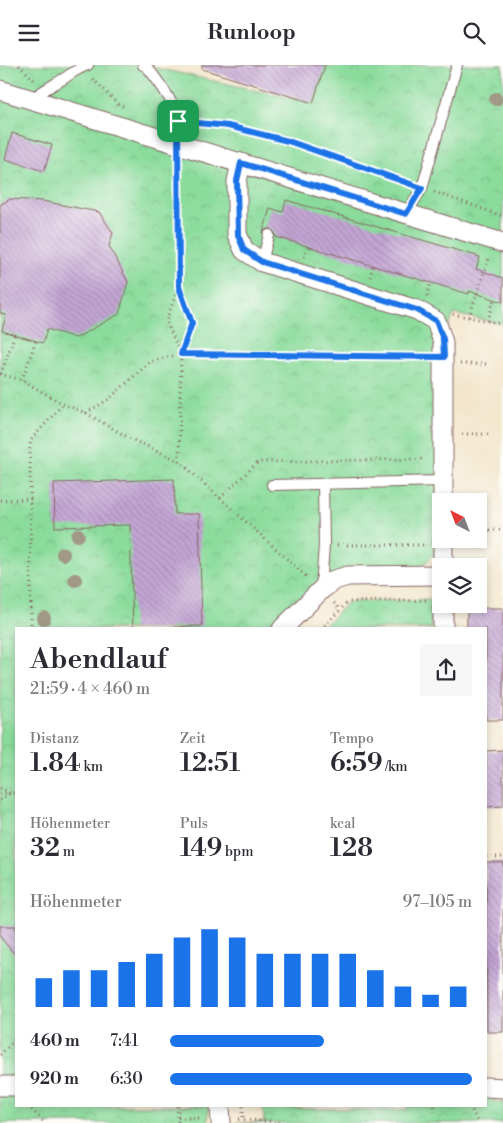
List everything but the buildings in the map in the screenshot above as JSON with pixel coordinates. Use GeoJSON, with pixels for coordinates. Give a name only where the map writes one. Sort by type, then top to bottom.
{"type":"FeatureCollection","features":[{"type":"Feature","properties":{"kind":"street"},"geometry":{"type":"LineString","coordinates":[[0,90],[37,95],[179,145],[499,242]]}},
{"type":"Feature","properties":{"kind":"street"},"geometry":{"type":"LineString","coordinates":[[241,163],[237,181],[238,235],[244,250],[262,262],[417,310],[436,321],[449,360],[443,459],[443,493]]}},
{"type":"Feature","properties":{"kind":"street"},"geometry":{"type":"LineString","coordinates":[[284,627],[321,590],[334,580],[348,576],[432,575]]}},
{"type":"Feature","properties":{"kind":"street"},"geometry":{"type":"LineString","coordinates":[[439,613],[443,627]]}},
{"type":"Feature","properties":{"kind":"street"},"geometry":{"type":"LineString","coordinates":[[0,1085],[15,1085]]}},
{"type":"Feature","properties":{"kind":"street"},"geometry":{"type":"LineString","coordinates":[[487,1087],[503,1088]]}},
{"type":"Feature","properties":{"kind":"street"},"geometry":{"type":"LineString","coordinates":[[220,1107],[221,1123]]}},
{"type":"Feature","properties":{"kind":"lane"},"geometry":{"type":"LineString","coordinates":[[406,214],[422,188],[457,65]]}},
{"type":"Feature","properties":{"kind":"lane"},"geometry":{"type":"LineString","coordinates":[[37,95],[85,66]]}},
{"type":"Feature","properties":{"kind":"lane"},"geometry":{"type":"LineString","coordinates":[[146,66],[168,93],[178,121],[179,145]]}},
{"type":"Feature","properties":{"kind":"lane"},"geometry":{"type":"LineString","coordinates":[[262,262],[269,235]]}},
{"type":"Feature","properties":{"kind":"lane"},"geometry":{"type":"LineString","coordinates":[[272,485],[443,481]]}},
{"type":"Feature","properties":{"kind":"lane"},"geometry":{"type":"LineString","coordinates":[[321,590],[324,545],[324,484]]}},
{"type":"Feature","properties":{"kind":"path"},"geometry":{"type":"LineString","coordinates":[[19,65],[37,95]]}},
{"type":"Feature","properties":{"kind":"path"},"geometry":{"type":"LineString","coordinates":[[85,66],[118,104],[133,111]]}},
{"type":"Feature","properties":{"kind":"path"},"geometry":{"type":"LineString","coordinates":[[178,121],[228,126],[288,141],[503,216]]}},
{"type":"Feature","properties":{"kind":"path"},"geometry":{"type":"LineString","coordinates":[[179,145],[179,287],[192,323],[181,354],[179,461]]}},
{"type":"Feature","properties":{"kind":"path"},"geometry":{"type":"LineString","coordinates":[[469,317],[499,242]]}},
{"type":"Feature","properties":{"kind":"path"},"geometry":{"type":"LineString","coordinates":[[426,303],[431,282]]}},
{"type":"Feature","properties":{"kind":"path"},"geometry":{"type":"LineString","coordinates":[[179,287],[166,321],[181,354]]}},
{"type":"Feature","properties":{"kind":"path"},"geometry":{"type":"LineString","coordinates":[[488,321],[494,299]]}},
{"type":"Feature","properties":{"kind":"path"},"geometry":{"type":"LineString","coordinates":[[436,321],[454,313],[503,324]]}},
{"type":"Feature","properties":{"kind":"path"},"geometry":{"type":"LineString","coordinates":[[15,334],[0,374],[22,380],[63,404],[86,413],[128,439],[179,461],[321,590],[340,610]]}},
{"type":"Feature","properties":{"kind":"path"},"geometry":{"type":"LineString","coordinates":[[22,380],[36,340]]}},
{"type":"Feature","properties":{"kind":"path"},"geometry":{"type":"LineString","coordinates":[[86,413],[109,399],[151,361],[181,354],[449,360],[489,364]]}},
{"type":"Feature","properties":{"kind":"path"},"geometry":{"type":"LineString","coordinates":[[31,627],[30,441],[63,404]]}},
{"type":"Feature","properties":{"kind":"path"},"geometry":{"type":"LineString","coordinates":[[454,434],[490,434]]}},
{"type":"Feature","properties":{"kind":"path"},"geometry":{"type":"LineString","coordinates":[[220,497],[258,462],[443,459]]}},
{"type":"Feature","properties":{"kind":"path"},"geometry":{"type":"LineString","coordinates":[[0,500],[31,499]]}},
{"type":"Feature","properties":{"kind":"path"},"geometry":{"type":"LineString","coordinates":[[488,530],[503,530]]}},
{"type":"Feature","properties":{"kind":"path"},"geometry":{"type":"LineString","coordinates":[[324,545],[432,542]]}},
{"type":"Feature","properties":{"kind":"path"},"geometry":{"type":"LineString","coordinates":[[324,627],[348,602],[432,602]]}},
{"type":"Feature","properties":{"kind":"path"},"geometry":{"type":"LineString","coordinates":[[0,788],[10,793]]}},
{"type":"Feature","properties":{"kind":"path"},"geometry":{"type":"LineString","coordinates":[[0,800],[10,793]]}},
{"type":"Feature","properties":{"kind":"path"},"geometry":{"type":"LineString","coordinates":[[0,794],[15,793]]}},
{"type":"Feature","properties":{"kind":"path"},"geometry":{"type":"LineString","coordinates":[[487,857],[503,857]]}},
{"type":"Feature","properties":{"kind":"path"},"geometry":{"type":"LineString","coordinates":[[0,1055],[15,1040]]}},
{"type":"Feature","properties":{"kind":"path"},"geometry":{"type":"LineString","coordinates":[[29,1107],[45,1123]]}},
{"type":"Feature","properties":{"kind":"path"},"geometry":{"type":"LineString","coordinates":[[178,1107],[178,1123]]}},
{"type":"Feature","properties":{"kind":"path"},"geometry":{"type":"LineString","coordinates":[[243,1107],[243,1120]]}},
{"type":"Feature","properties":{"kind":"path"},"geometry":{"type":"LineString","coordinates":[[434,1107],[434,1113]]}},
{"type":"Feature","properties":{"kind":"path"},"geometry":{"type":"LineString","coordinates":[[470,1107],[478,1123]]}},
{"type":"Feature","properties":{"kind":"green space"},"geometry":{"type":"Polygon","coordinates":[[[0,65],[143,65],[313,103],[325,65],[503,65],[503,324],[454,314],[443,339],[441,493],[432,493],[432,548],[440,548],[413,575],[348,576],[286,627],[15,627],[15,1107],[208,1107],[208,1123],[0,1123],[0,65]]]}},
{"type":"Feature","properties":{"kind":"green space"},"geometry":{"type":"Polygon","coordinates":[[[431,599],[431,627],[323,627],[348,602],[431,599]]]}},
{"type":"Feature","properties":{"kind":"green space"},"geometry":{"type":"Polygon","coordinates":[[[487,1095],[494,1095],[494,1102],[503,1102],[503,1123],[236,1123],[264,1122],[263,1108],[407,1110],[407,1107],[487,1107],[487,1095]]]}},
{"type":"Feature","properties":{"kind":"route"},"geometry":{"type":"LineString","coordinates":[[178,121],[228,126],[288,141],[422,188],[406,214],[241,163],[237,181],[238,235],[244,250],[262,262],[417,310],[436,321],[443,339],[444,357],[181,354],[192,323],[179,287],[178,121]]}}]}
